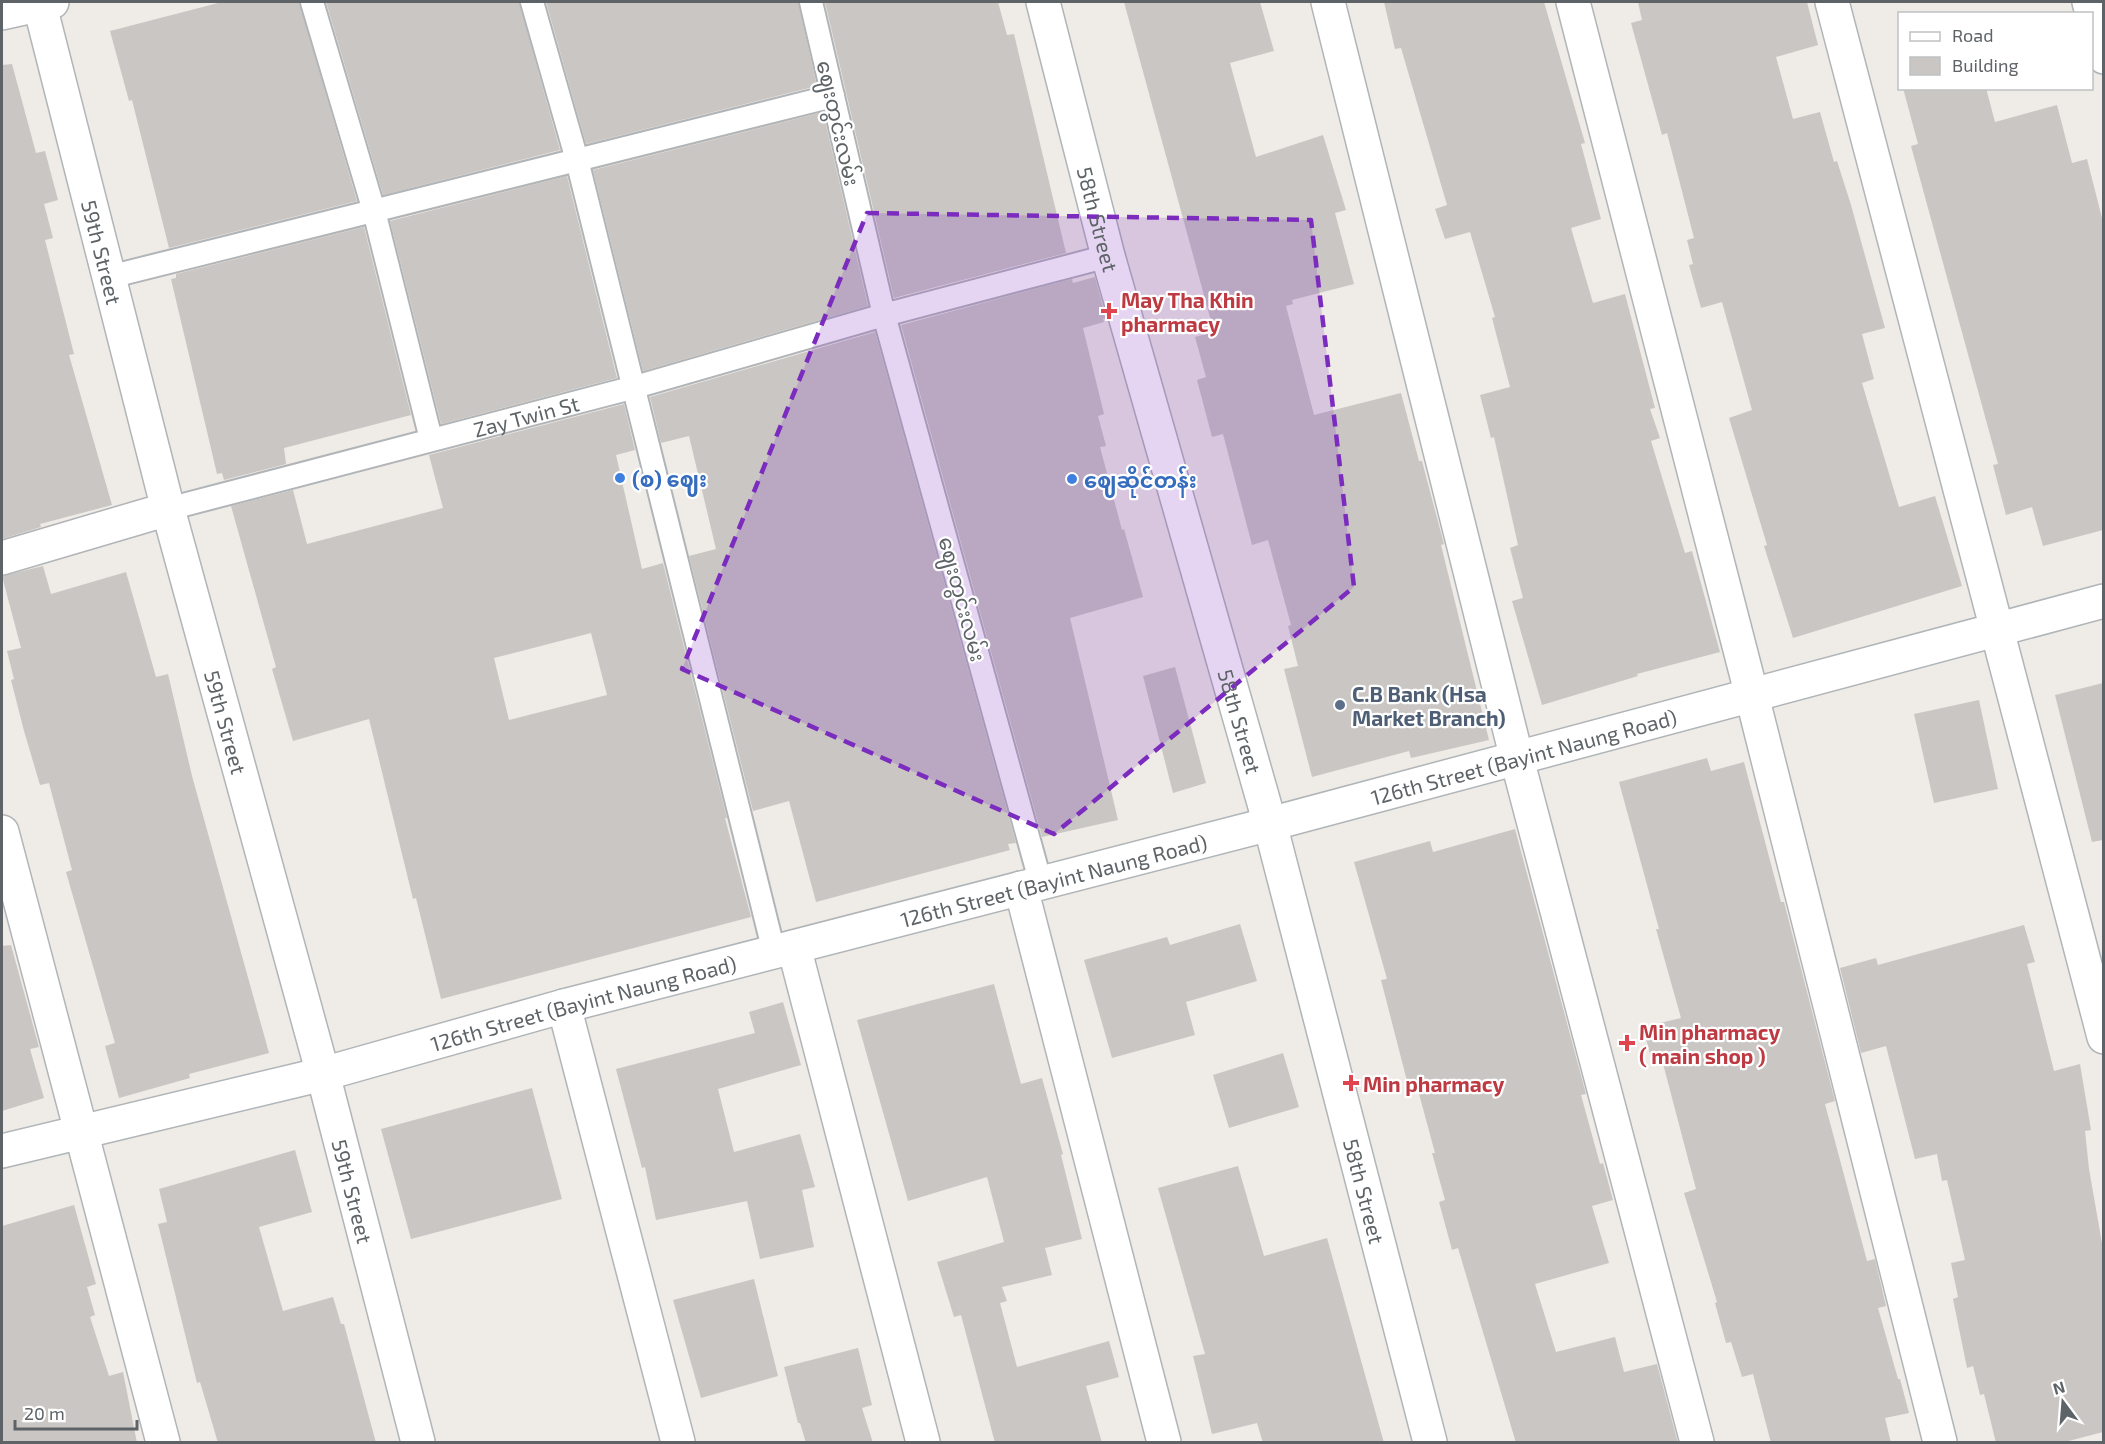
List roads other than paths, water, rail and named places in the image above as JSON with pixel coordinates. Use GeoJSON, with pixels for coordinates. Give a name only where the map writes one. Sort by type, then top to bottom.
{"type":"FeatureCollection","features":[{"type":"Feature","properties":{"kind":"street","name":"58th Street"},"geometry":{"type":"LineString","coordinates":[[1043,2],[1108,256],[1270,824],[1430,1443]]}},
{"type":"Feature","properties":{"kind":"street"},"geometry":{"type":"LineString","coordinates":[[1328,2],[1517,759],[1697,1443]]}},
{"type":"Feature","properties":{"kind":"street"},"geometry":{"type":"LineString","coordinates":[[1573,2],[1752,696],[1940,1443]]}},
{"type":"Feature","properties":{"kind":"street"},"geometry":{"type":"LineString","coordinates":[[1832,2],[2103,1037]]}},
{"type":"Feature","properties":{"kind":"street"},"geometry":{"type":"LineString","coordinates":[[2,13],[43,3]]}},
{"type":"Feature","properties":{"kind":"street","name":"59th Street"},"geometry":{"type":"LineString","coordinates":[[43,3],[168,509],[323,1074],[418,1443]]}},
{"type":"Feature","properties":{"kind":"street"},"geometry":{"type":"LineString","coordinates":[[2093,18],[2103,57]]}},
{"type":"Feature","properties":{"kind":"street"},"geometry":{"type":"LineString","coordinates":[[2,558],[168,509]]}},
{"type":"Feature","properties":{"kind":"street","name":"126th Street (Bayint Naung Road)"},"geometry":{"type":"LineString","coordinates":[[2,1151],[323,1074],[564,1006],[1517,759],[2103,601]]}},
{"type":"Feature","properties":{"kind":"street"},"geometry":{"type":"LineString","coordinates":[[2,832],[162,1443]]}},
{"type":"Feature","properties":{"kind":"street"},"geometry":{"type":"LineString","coordinates":[[1031,886],[1164,1443]]}},
{"type":"Feature","properties":{"kind":"street"},"geometry":{"type":"LineString","coordinates":[[784,950],[923,1443]]}},
{"type":"Feature","properties":{"kind":"street"},"geometry":{"type":"LineString","coordinates":[[564,1006],[678,1443]]}},
{"type":"Feature","properties":{"kind":"lane"},"geometry":{"type":"LineString","coordinates":[[312,2],[374,211],[430,439]]}},
{"type":"Feature","properties":{"kind":"lane"},"geometry":{"type":"LineString","coordinates":[[532,2],[578,160],[635,387],[784,950]]}},
{"type":"Feature","properties":{"kind":"lane","name":"ဈေးတွင်းလမ်း"},"geometry":{"type":"LineString","coordinates":[[811,2],[884,315],[1031,886]]}},
{"type":"Feature","properties":{"kind":"lane"},"geometry":{"type":"LineString","coordinates":[[109,277],[833,96]]}},
{"type":"Feature","properties":{"kind":"lane"},"geometry":{"type":"LineString","coordinates":[[884,315],[1108,256]]}},
{"type":"Feature","properties":{"kind":"lane","name":"Zay Twin St"},"geometry":{"type":"LineString","coordinates":[[168,509],[635,387],[884,315]]}},
{"type":"Feature","properties":{"kind":"place","name":"May Tha Khin pharmacy"},"geometry":{"type":"Point","coordinates":[1109,311]}},
{"type":"Feature","properties":{"kind":"place","name":"(စ) ဈေး"},"geometry":{"type":"Point","coordinates":[620,478]}},
{"type":"Feature","properties":{"kind":"place","name":"ဈေဆိုင်တန်း"},"geometry":{"type":"Point","coordinates":[1072,479]}},
{"type":"Feature","properties":{"kind":"place","name":"C.B Bank (Hsa Market Branch)"},"geometry":{"type":"Point","coordinates":[1340,705]}},
{"type":"Feature","properties":{"kind":"place","name":"Min pharmacy ( main shop )"},"geometry":{"type":"Point","coordinates":[1627,1043]}},
{"type":"Feature","properties":{"kind":"place","name":"Min pharmacy"},"geometry":{"type":"Point","coordinates":[1351,1083]}}]}
